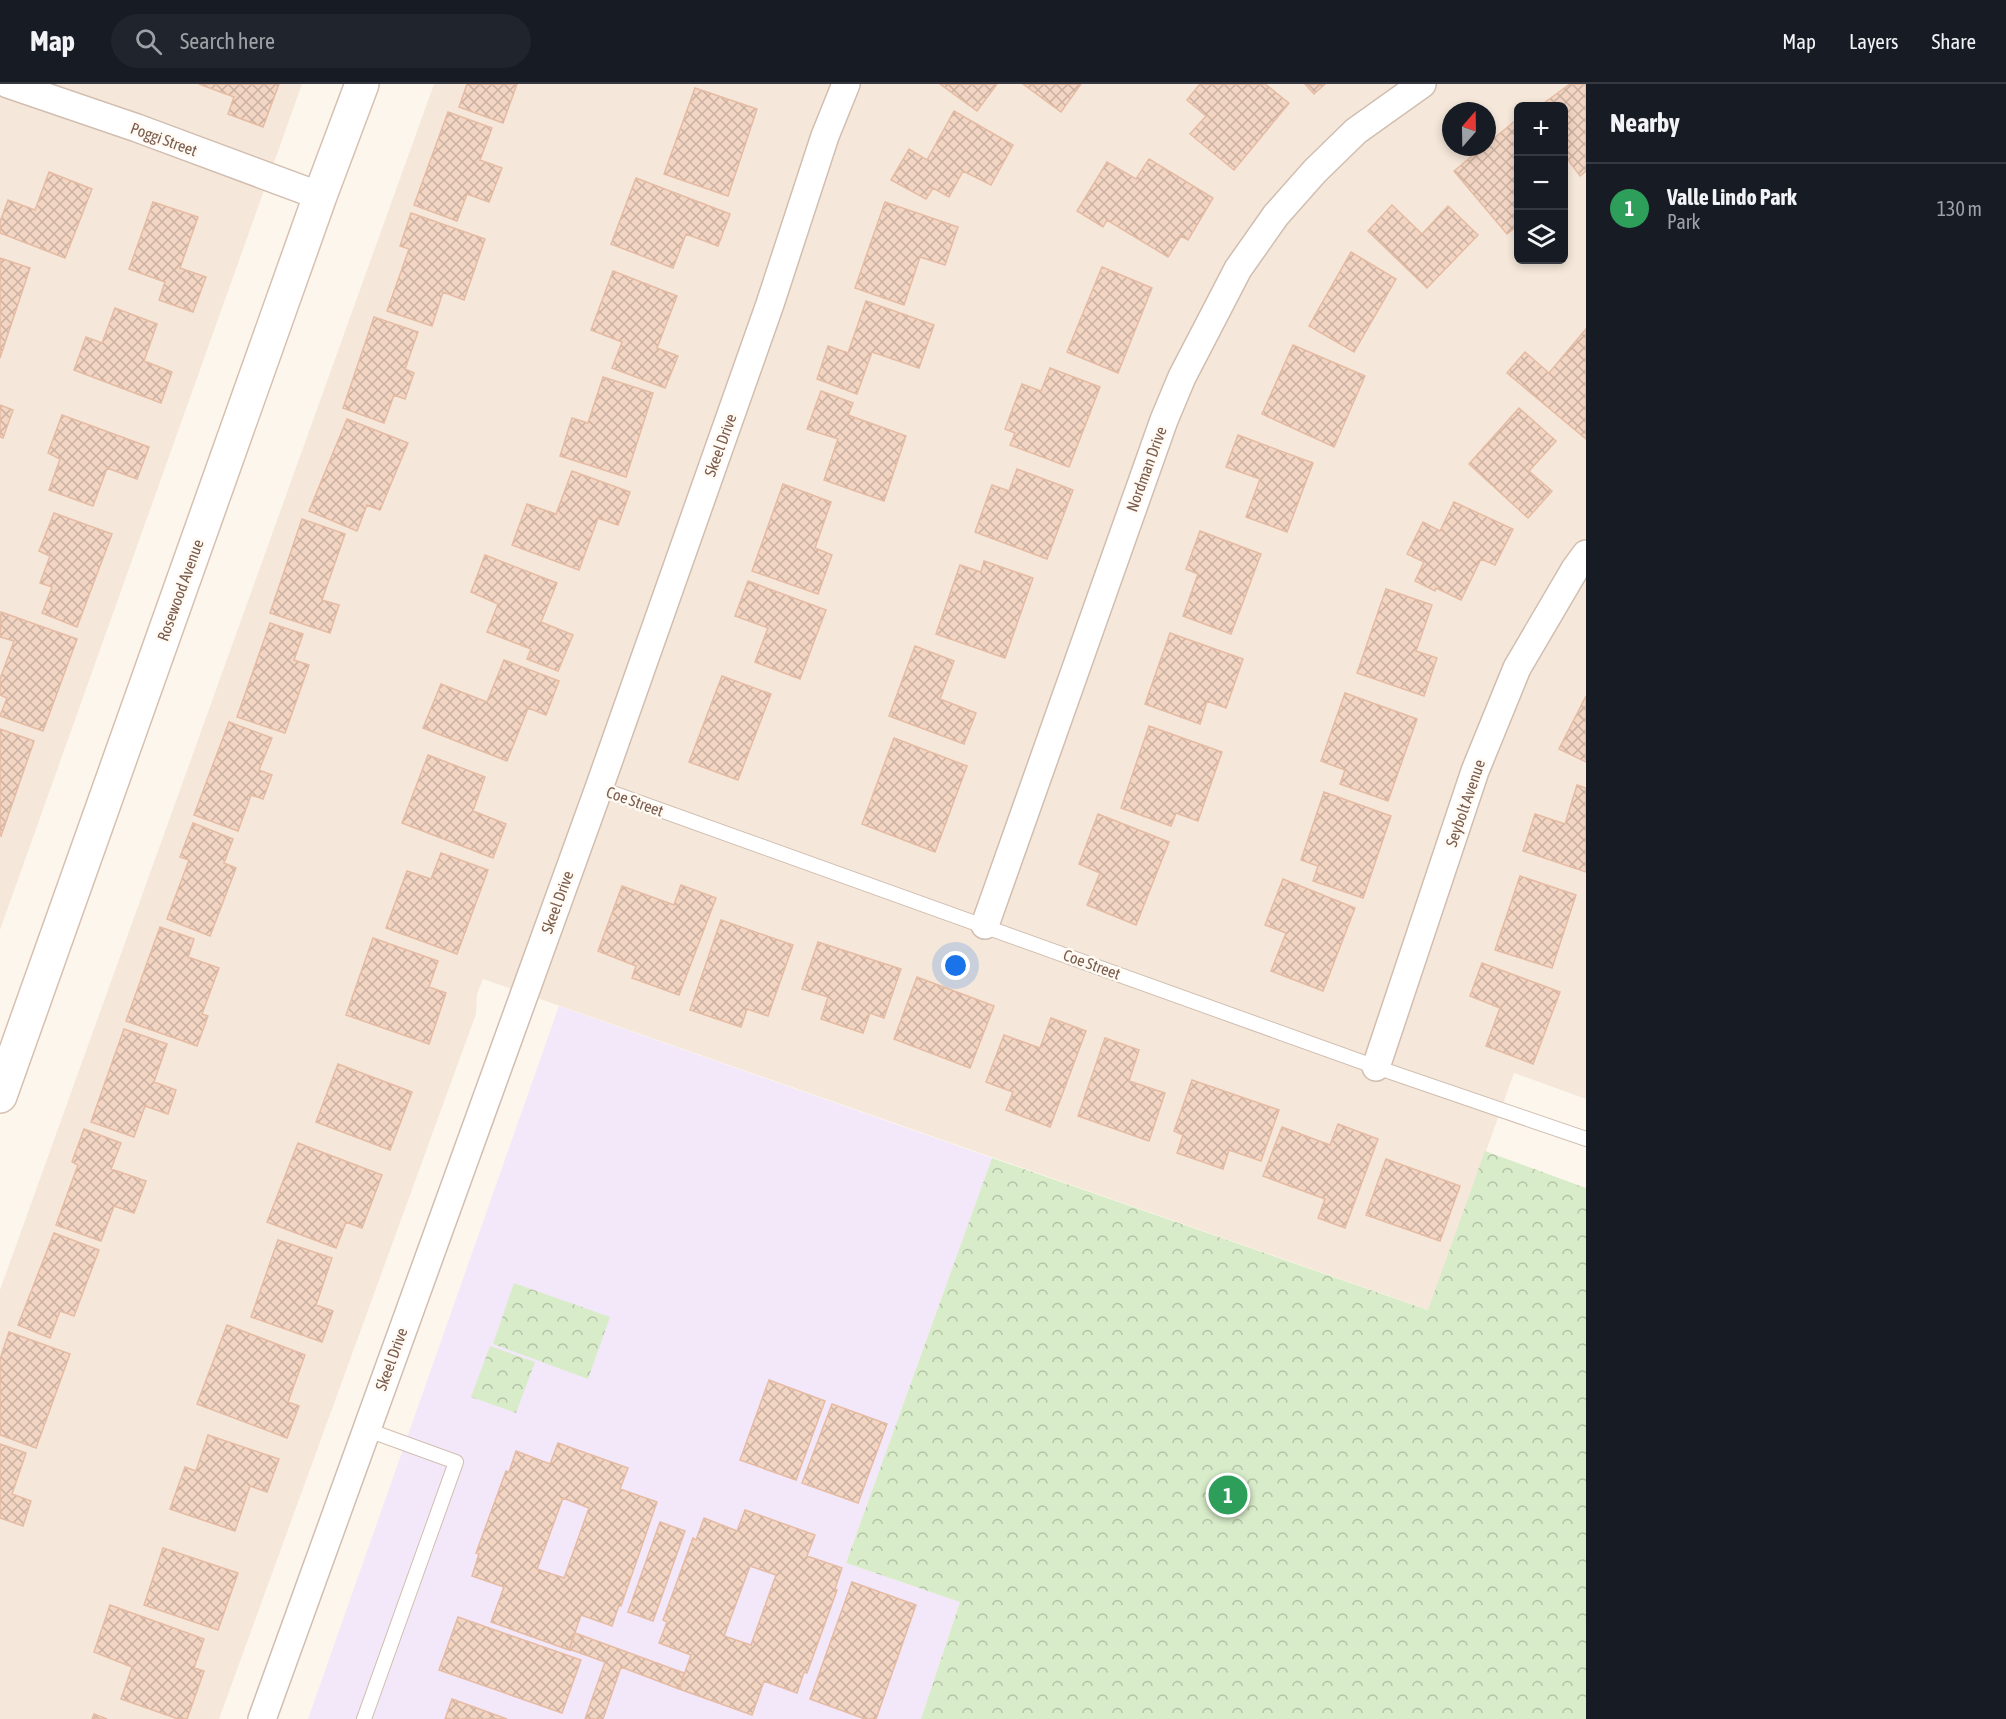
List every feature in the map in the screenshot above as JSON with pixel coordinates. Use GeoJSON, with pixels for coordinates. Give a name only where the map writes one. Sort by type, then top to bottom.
{"type":"FeatureCollection","features":[{"type":"Feature","properties":{"kind":"main road","name":"Rosewood Avenue"},"geometry":{"type":"LineString","coordinates":[[0,1096],[320,196],[362,84]]}},
{"type":"Feature","properties":{"kind":"street","name":"Poggi Street"},"geometry":{"type":"LineString","coordinates":[[8,84],[137,128],[320,196]]}},
{"type":"Feature","properties":{"kind":"street","name":"Skeel Drive"},"geometry":{"type":"LineString","coordinates":[[262,1719],[365,1429],[599,788],[770,304],[825,136],[846,84]]}},
{"type":"Feature","properties":{"kind":"street","name":"Nordman Drive"},"geometry":{"type":"LineString","coordinates":[[985,925],[1164,420],[1182,377],[1238,269],[1276,215],[1315,171],[1356,131],[1422,84]]}},
{"type":"Feature","properties":{"kind":"street","name":"Seybolt Avenue"},"geometry":{"type":"LineString","coordinates":[[1376,1067],[1474,771],[1517,668],[1586,554]]}},
{"type":"Feature","properties":{"kind":"lane","name":"Coe Street"},"geometry":{"type":"LineString","coordinates":[[599,788],[1376,1067],[1586,1139]]}},
{"type":"Feature","properties":{"kind":"lane"},"geometry":{"type":"LineString","coordinates":[[364,1719],[456,1462],[365,1429]]}},
{"type":"Feature","properties":{"kind":"shaded area"},"geometry":{"type":"Polygon","coordinates":[[[0,84],[302,84],[0,930],[0,84]]]}},
{"type":"Feature","properties":{"kind":"shaded area"},"geometry":{"type":"Polygon","coordinates":[[[434,84],[1586,84],[1586,1099],[1514,1073],[1429,1310],[483,979],[477,994],[476,1014],[219,1719],[0,1719],[0,1290],[434,84]]]}},
{"type":"Feature","properties":{"kind":"shaded area"},"geometry":{"type":"Polygon","coordinates":[[[559,1006],[992,1158],[846,1563],[960,1602],[921,1719],[308,1719],[559,1006]]]}},
{"type":"Feature","properties":{"kind":"green space"},"geometry":{"type":"Polygon","coordinates":[[[1485,1151],[1586,1188],[1586,1719],[921,1719],[960,1602],[846,1563],[992,1158],[1428,1310],[1485,1151]]]}},
{"type":"Feature","properties":{"kind":"green space"},"geometry":{"type":"Polygon","coordinates":[[[514,1283],[610,1317],[588,1379],[493,1344],[514,1283]]]}},
{"type":"Feature","properties":{"kind":"green space"},"geometry":{"type":"Polygon","coordinates":[[[490,1346],[535,1362],[516,1413],[471,1397],[490,1346]]]}},
{"type":"Feature","properties":{"kind":"building"},"geometry":{"type":"Polygon","coordinates":[[[199,84],[279,84],[263,127],[228,114],[234,97],[199,84]]]}},
{"type":"Feature","properties":{"kind":"building"},"geometry":{"type":"Polygon","coordinates":[[[467,84],[517,84],[503,123],[459,107],[467,84]]]}},
{"type":"Feature","properties":{"kind":"building"},"geometry":{"type":"Polygon","coordinates":[[[940,84],[997,84],[977,111],[940,84]]]}},
{"type":"Feature","properties":{"kind":"building"},"geometry":{"type":"Polygon","coordinates":[[[1023,84],[1081,84],[1061,112],[1023,84]]]}},
{"type":"Feature","properties":{"kind":"building"},"geometry":{"type":"Polygon","coordinates":[[[1200,84],[1265,84],[1289,103],[1234,170],[1190,134],[1206,116],[1187,100],[1200,84]]]}},
{"type":"Feature","properties":{"kind":"building"},"geometry":{"type":"Polygon","coordinates":[[[1305,84],[1325,84],[1314,94],[1305,84]]]}},
{"type":"Feature","properties":{"kind":"building"},"geometry":{"type":"Polygon","coordinates":[[[1570,84],[1586,84],[1586,171],[1580,176],[1568,160],[1568,102],[1545,102],[1570,84]]]}},
{"type":"Feature","properties":{"kind":"building"},"geometry":{"type":"Polygon","coordinates":[[[695,88],[757,109],[728,196],[664,174],[695,88]]]}},
{"type":"Feature","properties":{"kind":"building"},"geometry":{"type":"Polygon","coordinates":[[[954,111],[1013,145],[991,185],[963,171],[949,197],[933,188],[926,199],[891,180],[909,149],[927,160],[954,111]]]}},
{"type":"Feature","properties":{"kind":"building"},"geometry":{"type":"Polygon","coordinates":[[[448,112],[492,128],[480,160],[502,168],[489,202],[467,194],[457,221],[414,205],[448,112]]]}},
{"type":"Feature","properties":{"kind":"building"},"geometry":{"type":"Polygon","coordinates":[[[1514,122],[1514,228],[1507,234],[1454,171],[1472,156],[1496,156],[1496,137],[1514,122]]]}},
{"type":"Feature","properties":{"kind":"building"},"geometry":{"type":"Polygon","coordinates":[[[1149,159],[1213,198],[1188,240],[1181,236],[1168,257],[1107,220],[1103,227],[1077,211],[1107,162],[1136,179],[1149,159]]]}},
{"type":"Feature","properties":{"kind":"building"},"geometry":{"type":"Polygon","coordinates":[[[49,172],[92,189],[65,258],[0,233],[0,222],[8,200],[35,210],[49,172]]]}},
{"type":"Feature","properties":{"kind":"building"},"geometry":{"type":"Polygon","coordinates":[[[636,178],[730,214],[718,246],[686,234],[673,268],[611,244],[636,178]]]}},
{"type":"Feature","properties":{"kind":"building"},"geometry":{"type":"Polygon","coordinates":[[[153,202],[198,217],[180,268],[206,277],[193,312],[159,300],[165,282],[129,269],[153,202]]]}},
{"type":"Feature","properties":{"kind":"building"},"geometry":{"type":"Polygon","coordinates":[[[885,202],[958,227],[945,265],[920,257],[904,305],[855,288],[885,202]]]}},
{"type":"Feature","properties":{"kind":"building"},"geometry":{"type":"Polygon","coordinates":[[[1392,205],[1422,234],[1448,206],[1478,235],[1427,288],[1368,231],[1392,205]]]}},
{"type":"Feature","properties":{"kind":"building"},"geometry":{"type":"Polygon","coordinates":[[[411,213],[485,239],[464,300],[443,292],[432,326],[387,311],[409,249],[400,246],[411,213]]]}},
{"type":"Feature","properties":{"kind":"building"},"geometry":{"type":"Polygon","coordinates":[[[1351,252],[1396,279],[1354,352],[1309,326],[1351,252]]]}},
{"type":"Feature","properties":{"kind":"building"},"geometry":{"type":"Polygon","coordinates":[[[0,258],[30,268],[0,358],[0,258]]]}},
{"type":"Feature","properties":{"kind":"building"},"geometry":{"type":"Polygon","coordinates":[[[1102,267],[1152,288],[1118,373],[1067,352],[1102,267]]]}},
{"type":"Feature","properties":{"kind":"building"},"geometry":{"type":"Polygon","coordinates":[[[613,271],[677,296],[657,348],[678,356],[665,388],[612,368],[622,342],[591,330],[613,271]]]}},
{"type":"Feature","properties":{"kind":"building"},"geometry":{"type":"Polygon","coordinates":[[[866,301],[934,325],[919,368],[872,352],[857,394],[817,379],[828,346],[848,353],[866,301]]]}},
{"type":"Feature","properties":{"kind":"building"},"geometry":{"type":"Polygon","coordinates":[[[115,308],[157,324],[144,361],[172,372],[161,403],[74,370],[86,337],[102,343],[115,308]]]}},
{"type":"Feature","properties":{"kind":"building"},"geometry":{"type":"Polygon","coordinates":[[[374,317],[418,332],[405,369],[414,373],[405,399],[394,395],[384,423],[343,408],[374,317]]]}},
{"type":"Feature","properties":{"kind":"building"},"geometry":{"type":"Polygon","coordinates":[[[1586,329],[1586,439],[1507,373],[1525,352],[1549,373],[1586,329]]]}},
{"type":"Feature","properties":{"kind":"building"},"geometry":{"type":"Polygon","coordinates":[[[1293,345],[1365,376],[1334,447],[1262,414],[1293,345]]]}},
{"type":"Feature","properties":{"kind":"building"},"geometry":{"type":"Polygon","coordinates":[[[1050,368],[1100,387],[1069,467],[1010,445],[1015,433],[1005,429],[1022,384],[1041,391],[1050,368]]]}},
{"type":"Feature","properties":{"kind":"building"},"geometry":{"type":"Polygon","coordinates":[[[603,377],[653,393],[626,477],[560,456],[572,418],[588,423],[603,377]]]}},
{"type":"Feature","properties":{"kind":"building"},"geometry":{"type":"Polygon","coordinates":[[[821,391],[853,403],[848,415],[906,436],[884,501],[824,480],[838,439],[807,429],[821,391]]]}},
{"type":"Feature","properties":{"kind":"building"},"geometry":{"type":"Polygon","coordinates":[[[0,405],[13,410],[3,438],[0,437],[0,405]]]}},
{"type":"Feature","properties":{"kind":"building"},"geometry":{"type":"Polygon","coordinates":[[[1519,408],[1556,441],[1529,471],[1552,491],[1528,518],[1469,464],[1519,408]]]}},
{"type":"Feature","properties":{"kind":"building"},"geometry":{"type":"Polygon","coordinates":[[[62,415],[149,447],[137,479],[107,468],[93,506],[49,490],[60,459],[48,453],[62,415]]]}},
{"type":"Feature","properties":{"kind":"building"},"geometry":{"type":"Polygon","coordinates":[[[347,419],[408,443],[380,510],[367,505],[357,531],[309,511],[347,419]]]}},
{"type":"Feature","properties":{"kind":"building"},"geometry":{"type":"Polygon","coordinates":[[[1238,435],[1313,463],[1287,532],[1246,517],[1260,479],[1226,467],[1238,435]]]}},
{"type":"Feature","properties":{"kind":"building"},"geometry":{"type":"Polygon","coordinates":[[[1017,469],[1073,490],[1047,559],[975,532],[992,485],[1009,491],[1017,469]]]}},
{"type":"Feature","properties":{"kind":"building"},"geometry":{"type":"Polygon","coordinates":[[[572,471],[630,492],[618,525],[598,518],[579,570],[512,545],[527,504],[556,514],[572,471]]]}},
{"type":"Feature","properties":{"kind":"building"},"geometry":{"type":"Polygon","coordinates":[[[783,484],[831,502],[815,548],[832,555],[818,594],[752,571],[783,484]]]}},
{"type":"Feature","properties":{"kind":"building"},"geometry":{"type":"Polygon","coordinates":[[[1454,502],[1513,529],[1495,565],[1481,559],[1461,600],[1415,581],[1424,562],[1407,554],[1423,522],[1440,531],[1454,502]]]}},
{"type":"Feature","properties":{"kind":"building"},"geometry":{"type":"Polygon","coordinates":[[[54,513],[112,534],[77,627],[42,613],[52,587],[40,583],[50,556],[39,551],[54,513]]]}},
{"type":"Feature","properties":{"kind":"building"},"geometry":{"type":"Polygon","coordinates":[[[302,519],[345,534],[322,600],[339,605],[330,633],[270,613],[302,519]]]}},
{"type":"Feature","properties":{"kind":"building"},"geometry":{"type":"Polygon","coordinates":[[[1200,531],[1261,554],[1231,634],[1183,616],[1198,574],[1186,569],[1200,531]]]}},
{"type":"Feature","properties":{"kind":"building"},"geometry":{"type":"Polygon","coordinates":[[[485,555],[557,583],[541,622],[573,635],[558,671],[527,659],[531,649],[487,632],[498,604],[471,592],[485,555]]]}},
{"type":"Feature","properties":{"kind":"building"},"geometry":{"type":"Polygon","coordinates":[[[984,561],[1033,578],[1005,658],[936,634],[960,565],[981,572],[984,561]]]}},
{"type":"Feature","properties":{"kind":"building"},"geometry":{"type":"Polygon","coordinates":[[[748,581],[826,610],[800,679],[755,662],[768,628],[735,616],[748,581]]]}},
{"type":"Feature","properties":{"kind":"building"},"geometry":{"type":"Polygon","coordinates":[[[1386,589],[1432,605],[1416,651],[1437,658],[1424,696],[1357,673],[1386,589]]]}},
{"type":"Feature","properties":{"kind":"building"},"geometry":{"type":"Polygon","coordinates":[[[1,612],[77,639],[43,731],[0,716],[7,698],[0,695],[0,679],[14,641],[0,637],[1,612]]]}},
{"type":"Feature","properties":{"kind":"building"},"geometry":{"type":"Polygon","coordinates":[[[270,623],[303,634],[294,660],[309,665],[285,733],[237,717],[270,623]]]}},
{"type":"Feature","properties":{"kind":"building"},"geometry":{"type":"Polygon","coordinates":[[[1170,633],[1243,659],[1226,708],[1207,701],[1200,724],[1145,704],[1170,633]]]}},
{"type":"Feature","properties":{"kind":"building"},"geometry":{"type":"Polygon","coordinates":[[[915,646],[954,661],[940,699],[976,713],[964,744],[889,716],[915,646]]]}},
{"type":"Feature","properties":{"kind":"building"},"geometry":{"type":"Polygon","coordinates":[[[504,660],[559,681],[546,715],[528,708],[507,761],[423,728],[441,684],[487,702],[504,660]]]}},
{"type":"Feature","properties":{"kind":"building"},"geometry":{"type":"Polygon","coordinates":[[[722,676],[771,694],[738,780],[689,762],[722,676]]]}},
{"type":"Feature","properties":{"kind":"building"},"geometry":{"type":"Polygon","coordinates":[[[1345,693],[1417,719],[1388,801],[1340,784],[1345,770],[1321,761],[1345,693]]]}},
{"type":"Feature","properties":{"kind":"building"},"geometry":{"type":"Polygon","coordinates":[[[1586,696],[1586,762],[1559,749],[1586,696]]]}},
{"type":"Feature","properties":{"kind":"building"},"geometry":{"type":"Polygon","coordinates":[[[229,722],[272,738],[259,770],[272,775],[263,799],[251,795],[238,831],[194,815],[229,722]]]}},
{"type":"Feature","properties":{"kind":"building"},"geometry":{"type":"Polygon","coordinates":[[[1149,726],[1222,752],[1198,821],[1176,813],[1171,826],[1121,808],[1149,726]]]}},
{"type":"Feature","properties":{"kind":"building"},"geometry":{"type":"Polygon","coordinates":[[[0,729],[34,741],[1,836],[0,835],[0,729]]]}},
{"type":"Feature","properties":{"kind":"building"},"geometry":{"type":"Polygon","coordinates":[[[894,738],[967,766],[935,852],[862,824],[894,738]]]}},
{"type":"Feature","properties":{"kind":"building"},"geometry":{"type":"Polygon","coordinates":[[[428,755],[485,777],[473,811],[506,824],[493,858],[402,823],[428,755]]]}},
{"type":"Feature","properties":{"kind":"building"},"geometry":{"type":"Polygon","coordinates":[[[1577,785],[1586,788],[1586,872],[1523,851],[1535,814],[1565,824],[1577,785]]]}},
{"type":"Feature","properties":{"kind":"building"},"geometry":{"type":"Polygon","coordinates":[[[1324,792],[1391,816],[1363,898],[1313,881],[1318,866],[1301,860],[1324,792]]]}},
{"type":"Feature","properties":{"kind":"building"},"geometry":{"type":"Polygon","coordinates":[[[1098,814],[1169,842],[1136,925],[1087,905],[1100,873],[1079,864],[1098,814]]]}},
{"type":"Feature","properties":{"kind":"building"},"geometry":{"type":"Polygon","coordinates":[[[193,823],[233,839],[224,863],[236,868],[210,936],[167,919],[189,860],[180,857],[193,823]]]}},
{"type":"Feature","properties":{"kind":"building"},"geometry":{"type":"Polygon","coordinates":[[[441,853],[488,870],[457,954],[386,928],[407,871],[431,879],[441,853]]]}},
{"type":"Feature","properties":{"kind":"building"},"geometry":{"type":"Polygon","coordinates":[[[1520,876],[1576,895],[1552,968],[1495,950],[1520,876]]]}},
{"type":"Feature","properties":{"kind":"building"},"geometry":{"type":"Polygon","coordinates":[[[1283,879],[1355,908],[1323,991],[1271,971],[1286,933],[1265,925],[1283,879]]]}},
{"type":"Feature","properties":{"kind":"building"},"geometry":{"type":"Polygon","coordinates":[[[681,885],[716,898],[679,995],[632,978],[636,966],[598,951],[622,886],[674,905],[681,885]]]}},
{"type":"Feature","properties":{"kind":"building"},"geometry":{"type":"Polygon","coordinates":[[[721,920],[793,945],[768,1016],[747,1009],[741,1027],[690,1010],[721,920]]]}},
{"type":"Feature","properties":{"kind":"building"},"geometry":{"type":"Polygon","coordinates":[[[160,927],[194,939],[188,957],[219,968],[202,1014],[208,1016],[197,1046],[126,1021],[160,927]]]}},
{"type":"Feature","properties":{"kind":"building"},"geometry":{"type":"Polygon","coordinates":[[[373,938],[438,961],[429,987],[446,993],[429,1044],[346,1015],[373,938]]]}},
{"type":"Feature","properties":{"kind":"building"},"geometry":{"type":"Polygon","coordinates":[[[818,942],[901,969],[884,1018],[870,1013],[863,1033],[821,1019],[828,997],[802,989],[818,942]]]}},
{"type":"Feature","properties":{"kind":"building"},"geometry":{"type":"Polygon","coordinates":[[[1482,963],[1560,992],[1533,1064],[1486,1046],[1500,1008],[1470,996],[1482,963]]]}},
{"type":"Feature","properties":{"kind":"building"},"geometry":{"type":"Polygon","coordinates":[[[917,977],[994,1006],[970,1068],[894,1039],[917,977]]]}},
{"type":"Feature","properties":{"kind":"building"},"geometry":{"type":"Polygon","coordinates":[[[1051,1018],[1086,1031],[1050,1127],[1006,1110],[1013,1092],[986,1082],[1004,1035],[1040,1048],[1051,1018]]]}},
{"type":"Feature","properties":{"kind":"building"},"geometry":{"type":"Polygon","coordinates":[[[124,1029],[167,1044],[154,1082],[176,1090],[168,1114],[145,1106],[134,1137],[91,1122],[124,1029]]]}},
{"type":"Feature","properties":{"kind":"building"},"geometry":{"type":"Polygon","coordinates":[[[1105,1038],[1139,1050],[1129,1081],[1165,1093],[1149,1141],[1078,1116],[1105,1038]]]}},
{"type":"Feature","properties":{"kind":"building"},"geometry":{"type":"Polygon","coordinates":[[[338,1064],[412,1092],[390,1150],[316,1122],[338,1064]]]}},
{"type":"Feature","properties":{"kind":"building"},"geometry":{"type":"Polygon","coordinates":[[[1192,1080],[1279,1110],[1261,1161],[1229,1150],[1223,1169],[1177,1153],[1183,1135],[1174,1131],[1192,1080]]]}},
{"type":"Feature","properties":{"kind":"building"},"geometry":{"type":"Polygon","coordinates":[[[1338,1124],[1378,1139],[1345,1228],[1318,1218],[1325,1199],[1263,1176],[1282,1127],[1330,1145],[1338,1124]]]}},
{"type":"Feature","properties":{"kind":"building"},"geometry":{"type":"Polygon","coordinates":[[[84,1129],[121,1143],[111,1169],[146,1181],[134,1213],[114,1206],[101,1241],[56,1225],[78,1165],[72,1162],[84,1129]]]}},
{"type":"Feature","properties":{"kind":"building"},"geometry":{"type":"Polygon","coordinates":[[[298,1143],[382,1175],[362,1228],[346,1222],[336,1248],[267,1222],[298,1143]]]}},
{"type":"Feature","properties":{"kind":"building"},"geometry":{"type":"Polygon","coordinates":[[[1386,1159],[1460,1186],[1440,1241],[1366,1215],[1386,1159]]]}},
{"type":"Feature","properties":{"kind":"building"},"geometry":{"type":"Polygon","coordinates":[[[54,1233],[99,1250],[74,1316],[60,1311],[50,1338],[18,1325],[54,1233]]]}},
{"type":"Feature","properties":{"kind":"building"},"geometry":{"type":"Polygon","coordinates":[[[278,1240],[332,1258],[316,1305],[333,1311],[322,1342],[251,1317],[278,1240]]]}},
{"type":"Feature","properties":{"kind":"building"},"geometry":{"type":"Polygon","coordinates":[[[227,1325],[305,1355],[288,1402],[299,1406],[287,1438],[197,1404],[227,1325]]]}},
{"type":"Feature","properties":{"kind":"building"},"geometry":{"type":"Polygon","coordinates":[[[9,1332],[70,1354],[36,1448],[0,1435],[0,1359],[9,1332]]]}},
{"type":"Feature","properties":{"kind":"building"},"geometry":{"type":"Polygon","coordinates":[[[769,1380],[825,1401],[796,1480],[740,1460],[769,1380]]]}},
{"type":"Feature","properties":{"kind":"building"},"geometry":{"type":"Polygon","coordinates":[[[832,1404],[887,1424],[858,1503],[802,1483],[832,1404]]]}},
{"type":"Feature","properties":{"kind":"building"},"geometry":{"type":"Polygon","coordinates":[[[208,1435],[279,1459],[267,1492],[250,1486],[235,1531],[170,1509],[185,1467],[196,1471],[208,1435]]]}},
{"type":"Feature","properties":{"kind":"building"},"geometry":{"type":"Polygon","coordinates":[[[558,1443],[628,1468],[620,1489],[657,1502],[612,1626],[581,1615],[569,1650],[491,1622],[504,1587],[472,1576],[479,1554],[476,1553],[506,1471],[509,1472],[516,1451],[550,1464],[558,1443]],[[563,1498],[537,1569],[564,1578],[589,1508],[563,1498]]]}},
{"type":"Feature","properties":{"kind":"building"},"geometry":{"type":"Polygon","coordinates":[[[0,1444],[26,1453],[12,1494],[31,1501],[23,1526],[0,1518],[0,1444]]]}},
{"type":"Feature","properties":{"kind":"building"},"geometry":{"type":"Polygon","coordinates":[[[745,1510],[815,1535],[807,1556],[842,1568],[835,1589],[837,1590],[807,1673],[804,1672],[797,1693],[764,1681],[752,1715],[679,1689],[691,1655],[659,1643],[667,1622],[663,1620],[693,1538],[696,1540],[704,1518],[737,1531],[745,1510]],[[750,1566],[724,1636],[751,1645],[776,1575],[750,1566]]]}},
{"type":"Feature","properties":{"kind":"building"},"geometry":{"type":"Polygon","coordinates":[[[660,1522],[685,1531],[653,1621],[628,1612],[660,1522]]]}},
{"type":"Feature","properties":{"kind":"building"},"geometry":{"type":"Polygon","coordinates":[[[163,1548],[238,1573],[218,1630],[144,1605],[163,1548]]]}},
{"type":"Feature","properties":{"kind":"building"},"geometry":{"type":"Polygon","coordinates":[[[852,1582],[916,1605],[876,1719],[865,1719],[810,1699],[852,1582]]]}},
{"type":"Feature","properties":{"kind":"building"},"geometry":{"type":"Polygon","coordinates":[[[110,1605],[204,1639],[194,1668],[204,1671],[187,1719],[178,1719],[121,1699],[132,1667],[94,1652],[110,1605]]]}},
{"type":"Feature","properties":{"kind":"building"},"geometry":{"type":"Polygon","coordinates":[[[458,1617],[581,1660],[562,1713],[439,1670],[458,1617]]]}},
{"type":"Feature","properties":{"kind":"building"},"geometry":{"type":"Polygon","coordinates":[[[575,1633],[684,1673],[679,1689],[621,1667],[603,1719],[585,1719],[605,1662],[569,1649],[575,1633]]]}},
{"type":"Feature","properties":{"kind":"building"},"geometry":{"type":"Polygon","coordinates":[[[452,1699],[507,1719],[445,1719],[452,1699]]]}},
{"type":"Feature","properties":{"kind":"building"},"geometry":{"type":"Polygon","coordinates":[[[94,1714],[107,1719],[92,1719],[94,1714]]]}},
{"type":"Feature","properties":{"kind":"place","name":"Valle Lindo Park"},"geometry":{"type":"Point","coordinates":[1228,1495]}}]}
